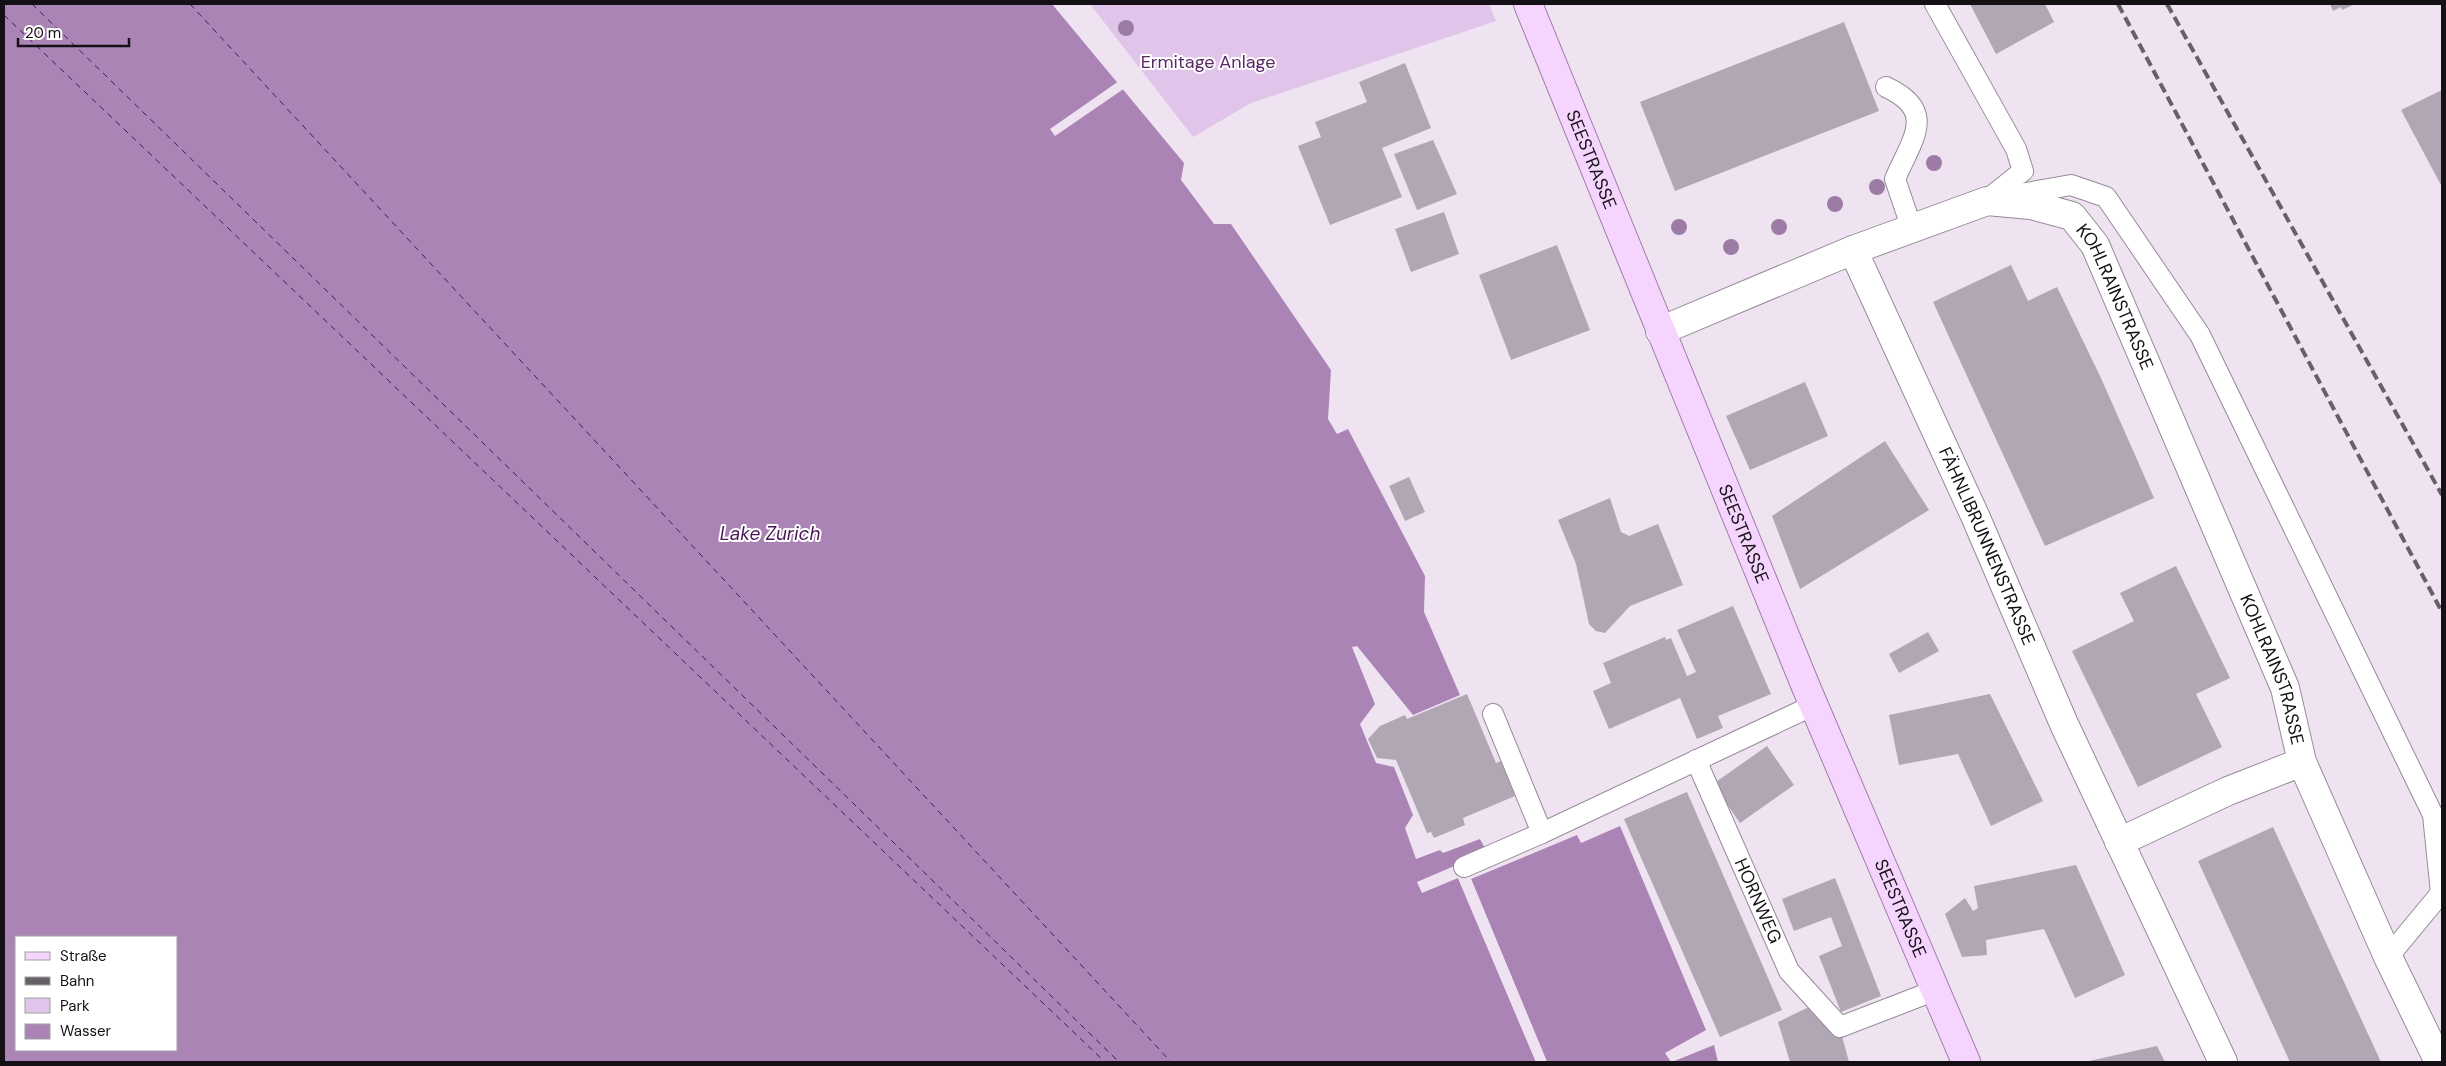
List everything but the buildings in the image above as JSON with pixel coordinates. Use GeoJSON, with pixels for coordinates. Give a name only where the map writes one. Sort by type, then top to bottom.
{"type":"FeatureCollection","features":[{"type":"Feature","properties":{"kind":"main road","name":"SEESTRASSE"},"geometry":{"type":"LineString","coordinates":[[1528,4],[1814,705],[1966,1062]]}},
{"type":"Feature","properties":{"kind":"street","name":"KOHLRAINSTRASSE"},"geometry":{"type":"LineString","coordinates":[[1660,331],[1853,250],[1987,200],[2031,205],[2072,216],[2096,245],[2285,688],[2302,762],[2388,957],[2439,1062]]}},
{"type":"Feature","properties":{"kind":"street","name":"FÄHNLIBRUNNENSTRASSE"},"geometry":{"type":"LineString","coordinates":[[1853,250],[2119,842],[2223,1062]]}},
{"type":"Feature","properties":{"kind":"street","name":"KOHLRAINSTRASSE"},"geometry":{"type":"LineString","coordinates":[[2119,842],[2228,791],[2302,762]]}},
{"type":"Feature","properties":{"kind":"lane"},"geometry":{"type":"LineString","coordinates":[[1935,4],[2016,149],[2023,170],[1987,200]]}},
{"type":"Feature","properties":{"kind":"lane"},"geometry":{"type":"LineString","coordinates":[[1886,87],[1903,95],[1915,107],[1918,125],[1896,179],[1912,228]]}},
{"type":"Feature","properties":{"kind":"lane"},"geometry":{"type":"LineString","coordinates":[[1987,200],[2071,185],[2106,197],[2200,335],[2433,815],[2440,893],[2388,957]]}},
{"type":"Feature","properties":{"kind":"lane"},"geometry":{"type":"LineString","coordinates":[[1464,867],[1542,833],[1814,705]]}},
{"type":"Feature","properties":{"kind":"lane"},"geometry":{"type":"LineString","coordinates":[[1493,714],[1542,833]]}},
{"type":"Feature","properties":{"kind":"lane","name":"HORNWEG"},"geometry":{"type":"LineString","coordinates":[[1696,760],[1789,971],[1840,1027],[1936,990]]}},
{"type":"Feature","properties":{"kind":"green space","name":"Ermitage Anlage"},"geometry":{"type":"Polygon","coordinates":[[[1090,4],[1489,4],[1496,21],[1251,103],[1193,137],[1090,4]]]}},
{"type":"Feature","properties":{"kind":"water","name":"Lake Zurich"},"geometry":{"type":"Polygon","coordinates":[[[4,4],[1052,4],[1184,163],[1181,180],[1214,224],[1231,224],[1331,370],[1328,419],[1337,434],[1348,429],[1425,576],[1424,612],[1460,695],[1413,715],[1357,646],[1352,647],[1375,704],[1360,724],[1376,763],[1394,767],[1413,815],[1405,828],[1416,859],[1440,850],[1443,853],[1480,839],[1487,852],[1417,882],[1422,893],[1458,878],[1536,1062],[4,1062],[4,4]]]}},
{"type":"Feature","properties":{"kind":"water"},"geometry":{"type":"Polygon","coordinates":[[[1620,826],[1706,1030],[1665,1053],[1671,1062],[1547,1062],[1471,879],[1577,835],[1581,843],[1620,826]]]}},
{"type":"Feature","properties":{"kind":"water"},"geometry":{"type":"Polygon","coordinates":[[[1714,1045],[1718,1062],[1672,1062],[1714,1045]]]}},
{"type":"Feature","properties":{"kind":"pier"},"geometry":{"type":"Polygon","coordinates":[[[1119,81],[1125,88],[1055,136],[1050,129],[1119,81]]]}},
{"type":"Feature","properties":{"kind":"pier"},"geometry":{"type":"Polygon","coordinates":[[[1458,878],[1461,878],[1539,1062],[1536,1062],[1458,878]]]}},
{"type":"Feature","properties":{"kind":"pier"},"geometry":{"type":"Polygon","coordinates":[[[1468,879],[1471,879],[1547,1062],[1545,1062],[1468,879]]]}},
{"type":"Feature","properties":{"kind":"ferry route"},"geometry":{"type":"LineString","coordinates":[[32,4],[1119,1062]]}},
{"type":"Feature","properties":{"kind":"ferry route"},"geometry":{"type":"LineString","coordinates":[[190,4],[1171,1062]]}},
{"type":"Feature","properties":{"kind":"ferry route"},"geometry":{"type":"LineString","coordinates":[[4,15],[1105,1062]]}},
{"type":"Feature","properties":{"kind":"railway"},"geometry":{"type":"LineString","coordinates":[[2118,4],[2442,612]]}},
{"type":"Feature","properties":{"kind":"railway"},"geometry":{"type":"LineString","coordinates":[[2167,4],[2442,495]]}}]}
